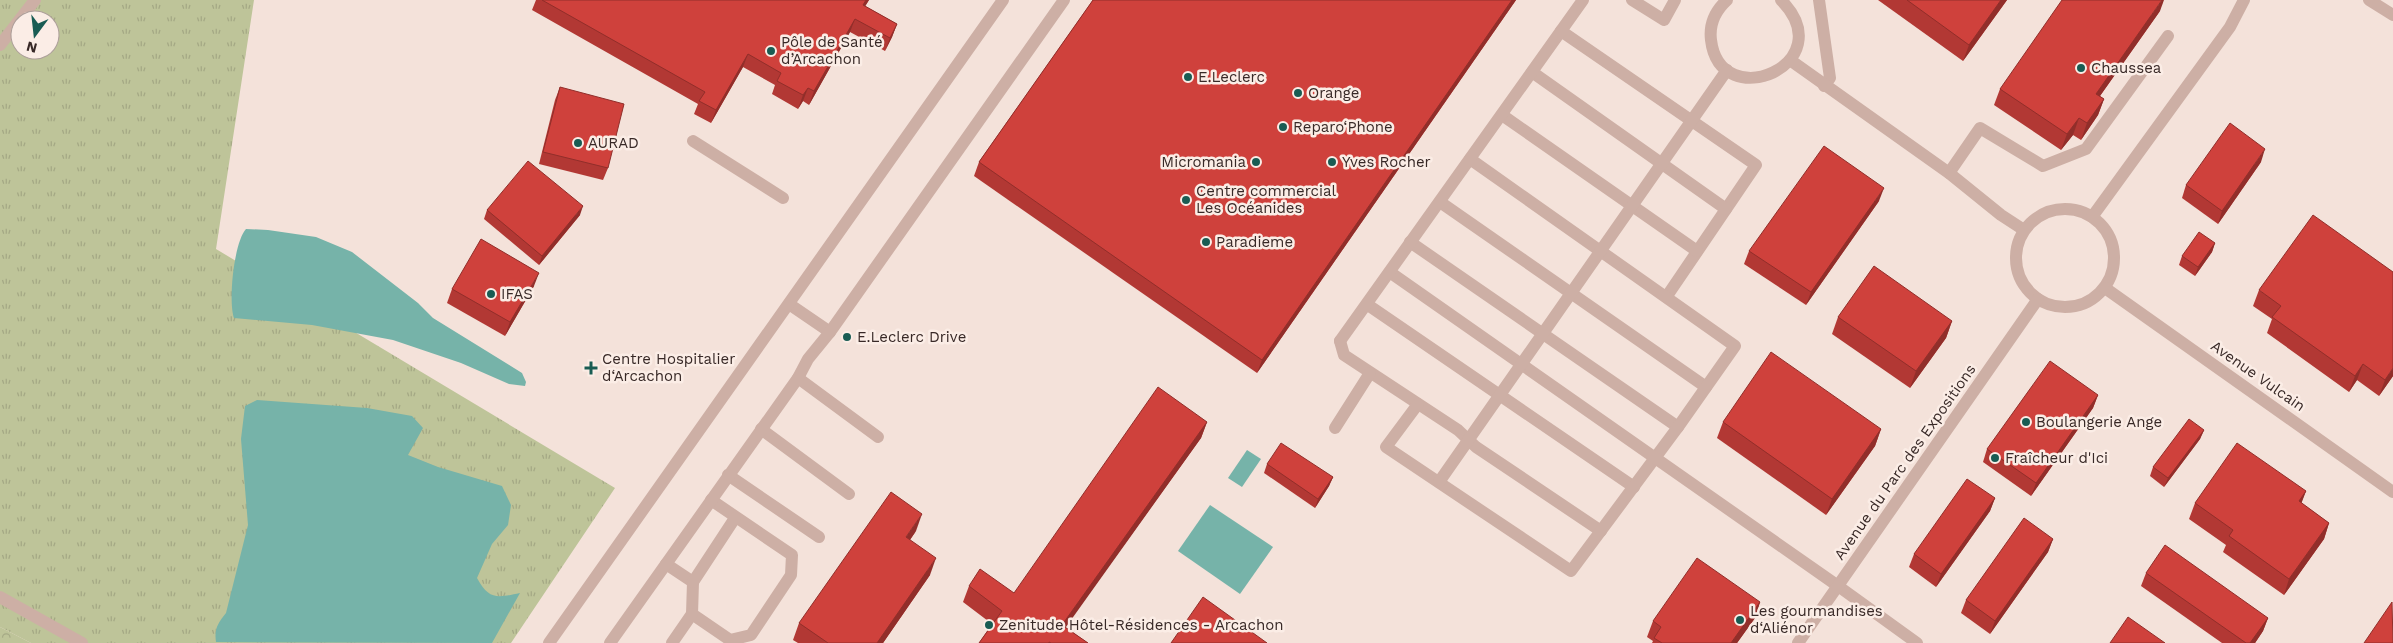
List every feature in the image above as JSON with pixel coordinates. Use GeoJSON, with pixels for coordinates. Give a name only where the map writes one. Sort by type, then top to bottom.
{"type":"FeatureCollection","features":[{"type":"Feature","properties":{"kind":"street"},"geometry":{"type":"LineString","coordinates":[[0,45],[36,0]]}},
{"type":"Feature","properties":{"kind":"street"},"geometry":{"type":"LineString","coordinates":[[549,643],[1003,0]]}},
{"type":"Feature","properties":{"kind":"street"},"geometry":{"type":"LineString","coordinates":[[610,643],[798,378],[808,359],[830,332],[1064,0]]}},
{"type":"Feature","properties":{"kind":"street"},"geometry":{"type":"LineString","coordinates":[[1583,0],[1410,242],[1391,273],[1340,341],[1344,355],[1601,531]]}},
{"type":"Feature","properties":{"kind":"street"},"geometry":{"type":"LineString","coordinates":[[1632,0],[1664,20],[1675,0]]}},
{"type":"Feature","properties":{"kind":"street"},"geometry":{"type":"LineString","coordinates":[[1727,0],[1713,18],[1710,32],[1711,46],[1717,59],[1727,70],[1740,76],[1754,79],[1774,73],[1790,60],[1796,48],[1798,35],[1796,22],[1791,10],[1782,0]]}},
{"type":"Feature","properties":{"kind":"street"},"geometry":{"type":"LineString","coordinates":[[1819,0],[1830,78],[1824,86]]}},
{"type":"Feature","properties":{"kind":"street"},"geometry":{"type":"LineString","coordinates":[[2092,217],[2230,27],[2244,0]]}},
{"type":"Feature","properties":{"kind":"street"},"geometry":{"type":"LineString","coordinates":[[2369,0],[2393,15]]}},
{"type":"Feature","properties":{"kind":"street"},"geometry":{"type":"LineString","coordinates":[[1561,31],[1756,165],[1667,296]]}},
{"type":"Feature","properties":{"kind":"street"},"geometry":{"type":"LineString","coordinates":[[1949,173],[1980,128],[2043,166],[2086,149],[2168,36]]}},
{"type":"Feature","properties":{"kind":"street"},"geometry":{"type":"LineString","coordinates":[[1790,60],[1949,173],[2001,215],[2024,230]]}},
{"type":"Feature","properties":{"kind":"street"},"geometry":{"type":"LineString","coordinates":[[1439,482],[1727,70]]}},
{"type":"Feature","properties":{"kind":"street"},"geometry":{"type":"LineString","coordinates":[[1532,72],[1726,209]]}},
{"type":"Feature","properties":{"kind":"street"},"geometry":{"type":"LineString","coordinates":[[1502,115],[1697,251]]}},
{"type":"Feature","properties":{"kind":"street"},"geometry":{"type":"LineString","coordinates":[[692,141],[783,198]]}},
{"type":"Feature","properties":{"kind":"street"},"geometry":{"type":"LineString","coordinates":[[1418,404],[1386,447],[1571,571],[1634,488],[1735,346],[1602,250],[1470,159]]}},
{"type":"Feature","properties":{"kind":"street"},"geometry":{"type":"LineString","coordinates":[[1440,202],[1706,388]]}},
{"type":"Feature","properties":{"kind":"street"},"geometry":{"type":"LineString","coordinates":[[2056,210],[2072,210],[2092,217],[2110,238],[2114,254],[2113,270],[2104,288],[2096,297],[2082,305],[2066,308],[2050,305],[2038,299],[2025,286],[2018,272],[2016,256],[2024,230],[2040,216],[2056,210]]}},
{"type":"Feature","properties":{"kind":"street"},"geometry":{"type":"LineString","coordinates":[[1410,242],[1678,427]]}},
{"type":"Feature","properties":{"kind":"street"},"geometry":{"type":"LineString","coordinates":[[1391,273],[1917,643]]}},
{"type":"Feature","properties":{"kind":"street","name":"Avenue Vulcain"},"geometry":{"type":"LineString","coordinates":[[2104,288],[2393,492]]}},
{"type":"Feature","properties":{"kind":"street","name":"Avenue du Parc des Expositions"},"geometry":{"type":"LineString","coordinates":[[1798,643],[2038,299]]}},
{"type":"Feature","properties":{"kind":"street"},"geometry":{"type":"LineString","coordinates":[[789,304],[830,332]]}},
{"type":"Feature","properties":{"kind":"street"},"geometry":{"type":"LineString","coordinates":[[1368,305],[1634,488]]}},
{"type":"Feature","properties":{"kind":"street"},"geometry":{"type":"LineString","coordinates":[[1335,428],[1370,373]]}},
{"type":"Feature","properties":{"kind":"street"},"geometry":{"type":"LineString","coordinates":[[798,378],[878,437]]}},
{"type":"Feature","properties":{"kind":"street"},"geometry":{"type":"LineString","coordinates":[[761,429],[849,494]]}},
{"type":"Feature","properties":{"kind":"street"},"geometry":{"type":"LineString","coordinates":[[728,475],[819,537]]}},
{"type":"Feature","properties":{"kind":"street"},"geometry":{"type":"LineString","coordinates":[[692,614],[730,640],[751,635],[791,575],[792,555],[711,500]]}},
{"type":"Feature","properties":{"kind":"street"},"geometry":{"type":"LineString","coordinates":[[672,643],[692,614],[693,582],[735,518]]}},
{"type":"Feature","properties":{"kind":"street"},"geometry":{"type":"LineString","coordinates":[[666,564],[693,582]]}},
{"type":"Feature","properties":{"kind":"street"},"geometry":{"type":"LineString","coordinates":[[0,597],[82,643]]}},
{"type":"Feature","properties":{"kind":"green space"},"geometry":{"type":"Polygon","coordinates":[[[0,0],[254,0],[216,249],[615,488],[511,643],[31,643],[0,627],[0,0]]]}},
{"type":"Feature","properties":{"kind":"green space"},"geometry":{"type":"Polygon","coordinates":[[[0,627],[31,643],[0,643],[0,627]]]}},
{"type":"Feature","properties":{"kind":"water"},"geometry":{"type":"Polygon","coordinates":[[[246,229],[268,230],[316,237],[352,252],[418,303],[433,318],[522,373],[526,382],[525,386],[509,384],[461,363],[393,340],[312,325],[234,318],[232,310],[233,272],[238,246],[246,229]]]}},
{"type":"Feature","properties":{"kind":"water"},"geometry":{"type":"Polygon","coordinates":[[[257,400],[367,408],[412,416],[423,428],[408,455],[438,467],[502,486],[511,505],[508,525],[492,544],[477,578],[481,585],[494,596],[520,593],[492,643],[216,642],[216,630],[226,613],[248,525],[241,439],[245,406],[257,400]]]}},
{"type":"Feature","properties":{"kind":"water"},"geometry":{"type":"Polygon","coordinates":[[[1247,450],[1261,459],[1242,487],[1228,478],[1247,450]]]}},
{"type":"Feature","properties":{"kind":"water"},"geometry":{"type":"Polygon","coordinates":[[[1210,505],[1273,547],[1240,594],[1178,551],[1210,505]]]}},
{"type":"Feature","properties":{"kind":"building"},"geometry":{"type":"Polygon","coordinates":[[[542,0],[866,0],[863,5],[897,24],[890,38],[855,19],[814,91],[808,88],[803,95],[777,81],[781,73],[748,54],[716,110],[699,101],[705,92],[542,0]]]}},
{"type":"Feature","properties":{"kind":"building","name":"Centre commercial Les Océanides"},"geometry":{"type":"Polygon","coordinates":[[[1093,0],[1512,0],[1262,360],[979,162],[1093,0]]]}},
{"type":"Feature","properties":{"kind":"building"},"geometry":{"type":"Polygon","coordinates":[[[1907,0],[2001,0],[1969,45],[1907,0]]]}},
{"type":"Feature","properties":{"kind":"building"},"geometry":{"type":"Polygon","coordinates":[[[2062,0],[2162,0],[2096,94],[2104,99],[2087,123],[2079,118],[2067,134],[2000,89],[2062,0]]]}},
{"type":"Feature","properties":{"kind":"building","name":"AURAD"},"geometry":{"type":"Polygon","coordinates":[[[560,87],[624,104],[608,168],[543,152],[560,87]]]}},
{"type":"Feature","properties":{"kind":"building"},"geometry":{"type":"Polygon","coordinates":[[[2230,123],[2265,149],[2222,211],[2186,185],[2230,123]]]}},
{"type":"Feature","properties":{"kind":"building"},"geometry":{"type":"Polygon","coordinates":[[[1824,146],[1884,188],[1811,292],[1749,251],[1824,146]]]}},
{"type":"Feature","properties":{"kind":"building"},"geometry":{"type":"Polygon","coordinates":[[[528,161],[583,206],[542,256],[487,210],[528,161]]]}},
{"type":"Feature","properties":{"kind":"building"},"geometry":{"type":"Polygon","coordinates":[[[2313,215],[2393,272],[2393,368],[2385,380],[2363,364],[2355,376],[2272,317],[2281,306],[2259,290],[2313,215]]]}},
{"type":"Feature","properties":{"kind":"building"},"geometry":{"type":"Polygon","coordinates":[[[2199,232],[2215,243],[2198,267],[2182,256],[2199,232]]]}},
{"type":"Feature","properties":{"kind":"building","name":"IFAS"},"geometry":{"type":"Polygon","coordinates":[[[481,239],[539,273],[510,322],[452,289],[481,239]]]}},
{"type":"Feature","properties":{"kind":"building"},"geometry":{"type":"Polygon","coordinates":[[[1874,266],[1952,321],[1916,371],[1838,317],[1874,266]]]}},
{"type":"Feature","properties":{"kind":"building"},"geometry":{"type":"Polygon","coordinates":[[[1771,352],[1881,429],[1832,499],[1723,422],[1771,352]]]}},
{"type":"Feature","properties":{"kind":"building"},"geometry":{"type":"Polygon","coordinates":[[[2050,361],[2098,395],[2036,483],[1987,449],[2050,361]]]}},
{"type":"Feature","properties":{"kind":"building"},"geometry":{"type":"Polygon","coordinates":[[[1158,387],[1207,422],[1062,625],[1088,643],[979,643],[1002,611],[969,586],[980,569],[1014,593],[1158,387]]]}},
{"type":"Feature","properties":{"kind":"building"},"geometry":{"type":"Polygon","coordinates":[[[2189,419],[2204,430],[2168,478],[2153,467],[2189,419]]]}},
{"type":"Feature","properties":{"kind":"building"},"geometry":{"type":"Polygon","coordinates":[[[1281,443],[1333,477],[1318,499],[1267,464],[1281,443]]]}},
{"type":"Feature","properties":{"kind":"building"},"geometry":{"type":"Polygon","coordinates":[[[2237,443],[2306,491],[2299,501],[2329,523],[2289,579],[2229,536],[2233,530],[2195,503],[2237,443]]]}},
{"type":"Feature","properties":{"kind":"building"},"geometry":{"type":"Polygon","coordinates":[[[1967,479],[1995,498],[1941,574],[1914,554],[1967,479]]]}},
{"type":"Feature","properties":{"kind":"building"},"geometry":{"type":"Polygon","coordinates":[[[891,492],[922,514],[906,537],[936,558],[877,643],[828,643],[799,623],[891,492]]]}},
{"type":"Feature","properties":{"kind":"building"},"geometry":{"type":"Polygon","coordinates":[[[2024,518],[2053,539],[1995,621],[1966,600],[2024,518]]]}},
{"type":"Feature","properties":{"kind":"building"},"geometry":{"type":"Polygon","coordinates":[[[2165,545],[2268,618],[2250,643],[2246,643],[2146,573],[2165,545]]]}},
{"type":"Feature","properties":{"kind":"building"},"geometry":{"type":"Polygon","coordinates":[[[1697,558],[1760,602],[1731,643],[1662,643],[1654,638],[1661,627],[1653,621],[1697,558]]]}},
{"type":"Feature","properties":{"kind":"building"},"geometry":{"type":"Polygon","coordinates":[[[1203,597],[1267,643],[1171,643],[1203,597]]]}},
{"type":"Feature","properties":{"kind":"building"},"geometry":{"type":"Polygon","coordinates":[[[2392,602],[2393,643],[2364,643],[2392,602]]]}},
{"type":"Feature","properties":{"kind":"building"},"geometry":{"type":"Polygon","coordinates":[[[2128,617],[2165,643],[2110,643],[2128,617]]]}},
{"type":"Feature","properties":{"kind":"place","name":"Pôle de Santé d’Arcachon"},"geometry":{"type":"Point","coordinates":[771,51]}},
{"type":"Feature","properties":{"kind":"place","name":"Chaussea"},"geometry":{"type":"Point","coordinates":[2081,68]}},
{"type":"Feature","properties":{"kind":"place","name":"E.Leclerc"},"geometry":{"type":"Point","coordinates":[1188,77]}},
{"type":"Feature","properties":{"kind":"place","name":"Orange"},"geometry":{"type":"Point","coordinates":[1298,93]}},
{"type":"Feature","properties":{"kind":"place","name":"Reparo‘Phone"},"geometry":{"type":"Point","coordinates":[1283,127]}},
{"type":"Feature","properties":{"kind":"place","name":"AURAD"},"geometry":{"type":"Point","coordinates":[578,143]}},
{"type":"Feature","properties":{"kind":"place","name":"Micromania"},"geometry":{"type":"Point","coordinates":[1256,162]}},
{"type":"Feature","properties":{"kind":"place","name":"Yves Rocher"},"geometry":{"type":"Point","coordinates":[1332,162]}},
{"type":"Feature","properties":{"kind":"place","name":"Centre commercial Les Océanides"},"geometry":{"type":"Point","coordinates":[1186,200]}},
{"type":"Feature","properties":{"kind":"place","name":"Paradieme"},"geometry":{"type":"Point","coordinates":[1206,242]}},
{"type":"Feature","properties":{"kind":"place","name":"IFAS"},"geometry":{"type":"Point","coordinates":[491,294]}},
{"type":"Feature","properties":{"kind":"place","name":"E.Leclerc Drive"},"geometry":{"type":"Point","coordinates":[847,337]}},
{"type":"Feature","properties":{"kind":"place","name":"Centre Hospitalier d‘Arcachon"},"geometry":{"type":"Point","coordinates":[591,368]}},
{"type":"Feature","properties":{"kind":"place","name":"Boulangerie Ange"},"geometry":{"type":"Point","coordinates":[2026,422]}},
{"type":"Feature","properties":{"kind":"place","name":"Fraîcheur d'Ici"},"geometry":{"type":"Point","coordinates":[1995,458]}},
{"type":"Feature","properties":{"kind":"place","name":"Les gourmandises d‘Aliénor"},"geometry":{"type":"Point","coordinates":[1740,620]}},
{"type":"Feature","properties":{"kind":"place","name":"Zenitude Hôtel-Résidences - Arcachon"},"geometry":{"type":"Point","coordinates":[989,625]}}]}
